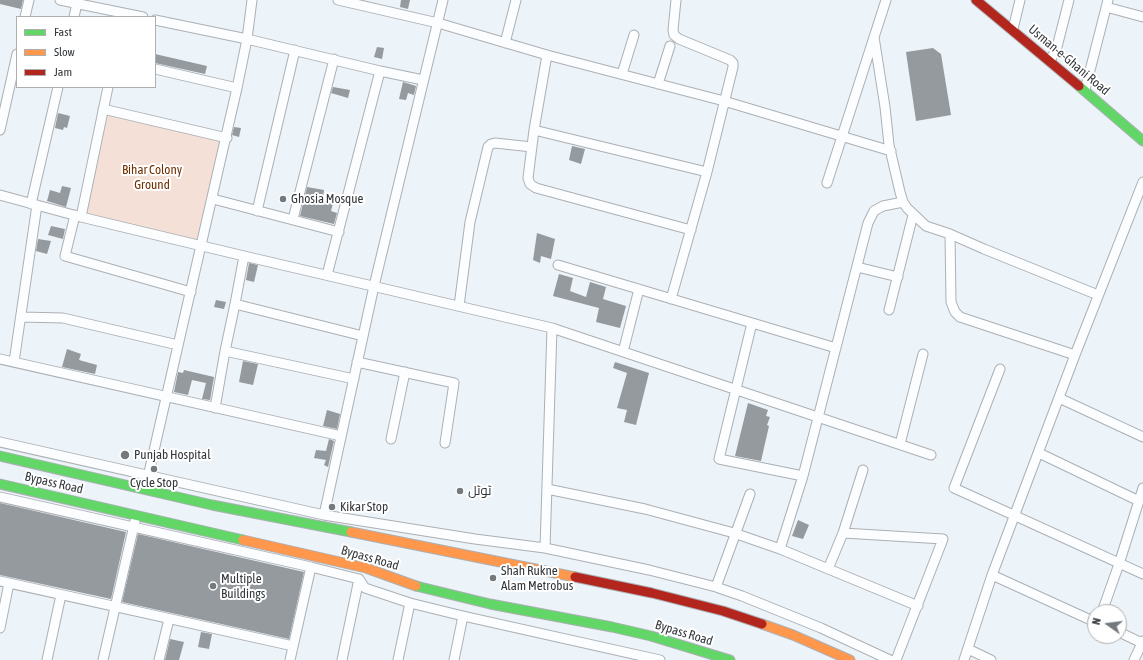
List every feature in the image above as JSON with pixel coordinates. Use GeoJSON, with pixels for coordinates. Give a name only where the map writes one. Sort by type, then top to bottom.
{"type":"FeatureCollection","features":[{"type":"Feature","properties":{"kind":"main road","name":"Usman-e-Ghani Road"},"geometry":{"type":"LineString","coordinates":[[976,0],[1085,90],[1143,141]]}},
{"type":"Feature","properties":{"kind":"main road"},"geometry":{"type":"LineString","coordinates":[[0,456],[212,505],[355,532],[652,593],[723,611],[793,635],[850,660]]}},
{"type":"Feature","properties":{"kind":"main road","name":"Bypass Road"},"geometry":{"type":"LineString","coordinates":[[0,484],[366,568],[416,586],[452,596],[652,636],[730,660]]}},
{"type":"Feature","properties":{"kind":"street"},"geometry":{"type":"LineString","coordinates":[[25,16],[29,0]]}},
{"type":"Feature","properties":{"kind":"street"},"geometry":{"type":"LineString","coordinates":[[60,0],[121,15],[132,16]]}},
{"type":"Feature","properties":{"kind":"street"},"geometry":{"type":"LineString","coordinates":[[146,490],[166,397],[238,88],[252,0]]}},
{"type":"Feature","properties":{"kind":"street"},"geometry":{"type":"LineString","coordinates":[[338,0],[438,23],[547,54],[724,101],[891,151]]}},
{"type":"Feature","properties":{"kind":"street"},"geometry":{"type":"LineString","coordinates":[[324,515],[374,286],[443,0]]}},
{"type":"Feature","properties":{"kind":"street"},"geometry":{"type":"LineString","coordinates":[[505,42],[516,0]]}},
{"type":"Feature","properties":{"kind":"street"},"geometry":{"type":"LineString","coordinates":[[671,298],[691,230],[733,67],[733,63],[730,60],[674,36],[673,30],[676,0]]}},
{"type":"Feature","properties":{"kind":"street"},"geometry":{"type":"LineString","coordinates":[[827,183],[886,0]]}},
{"type":"Feature","properties":{"kind":"street"},"geometry":{"type":"LineString","coordinates":[[1012,29],[1020,0]]}},
{"type":"Feature","properties":{"kind":"street"},"geometry":{"type":"LineString","coordinates":[[1050,61],[1057,47],[1069,0]]}},
{"type":"Feature","properties":{"kind":"street"},"geometry":{"type":"LineString","coordinates":[[74,16],[77,3]]}},
{"type":"Feature","properties":{"kind":"street"},"geometry":{"type":"LineString","coordinates":[[1085,90],[1107,4],[1143,17]]}},
{"type":"Feature","properties":{"kind":"street"},"geometry":{"type":"LineString","coordinates":[[156,20],[247,39],[423,80]]}},
{"type":"Feature","properties":{"kind":"street"},"geometry":{"type":"LineString","coordinates":[[622,74],[634,35]]}},
{"type":"Feature","properties":{"kind":"street"},"geometry":{"type":"LineString","coordinates":[[874,36],[891,151],[903,202],[913,214],[926,226],[950,234],[1098,295]]}},
{"type":"Feature","properties":{"kind":"street"},"geometry":{"type":"LineString","coordinates":[[658,84],[670,46]]}},
{"type":"Feature","properties":{"kind":"street"},"geometry":{"type":"LineString","coordinates":[[257,211],[295,50]]}},
{"type":"Feature","properties":{"kind":"street"},"geometry":{"type":"LineString","coordinates":[[547,54],[534,130],[528,178],[530,184],[536,188],[691,230]]}},
{"type":"Feature","properties":{"kind":"street"},"geometry":{"type":"LineString","coordinates":[[0,130],[16,58]]}},
{"type":"Feature","properties":{"kind":"street"},"geometry":{"type":"LineString","coordinates":[[293,220],[334,59]]}},
{"type":"Feature","properties":{"kind":"street"},"geometry":{"type":"LineString","coordinates":[[156,69],[238,88]]}},
{"type":"Feature","properties":{"kind":"street"},"geometry":{"type":"LineString","coordinates":[[327,275],[380,71]]}},
{"type":"Feature","properties":{"kind":"street"},"geometry":{"type":"LineString","coordinates":[[14,362],[21,317],[34,204],[58,88]]}},
{"type":"Feature","properties":{"kind":"street"},"geometry":{"type":"LineString","coordinates":[[108,88],[78,216],[65,256],[191,292]]}},
{"type":"Feature","properties":{"kind":"street"},"geometry":{"type":"LineString","coordinates":[[103,109],[226,138]]}},
{"type":"Feature","properties":{"kind":"street"},"geometry":{"type":"LineString","coordinates":[[534,130],[706,172]]}},
{"type":"Feature","properties":{"kind":"street"},"geometry":{"type":"LineString","coordinates":[[459,306],[470,222],[488,148],[491,144],[495,143],[532,147]]}},
{"type":"Feature","properties":{"kind":"street"},"geometry":{"type":"LineString","coordinates":[[964,660],[992,575],[1098,295],[1143,182]]}},
{"type":"Feature","properties":{"kind":"street"},"geometry":{"type":"LineString","coordinates":[[0,195],[78,216],[202,246],[552,328],[932,455]]}},
{"type":"Feature","properties":{"kind":"street"},"geometry":{"type":"LineString","coordinates":[[213,199],[339,232]]}},
{"type":"Feature","properties":{"kind":"street"},"geometry":{"type":"LineString","coordinates":[[780,549],[803,476],[868,223],[874,210],[883,206],[903,202]]}},
{"type":"Feature","properties":{"kind":"street"},"geometry":{"type":"LineString","coordinates":[[889,310],[913,214]]}},
{"type":"Feature","properties":{"kind":"street"},"geometry":{"type":"LineString","coordinates":[[950,234],[951,302],[955,312],[960,317],[1075,355]]}},
{"type":"Feature","properties":{"kind":"street"},"geometry":{"type":"LineString","coordinates":[[215,408],[244,256]]}},
{"type":"Feature","properties":{"kind":"street"},"geometry":{"type":"LineString","coordinates":[[558,265],[836,348]]}},
{"type":"Feature","properties":{"kind":"street"},"geometry":{"type":"LineString","coordinates":[[857,267],[898,277]]}},
{"type":"Feature","properties":{"kind":"street"},"geometry":{"type":"LineString","coordinates":[[623,352],[639,289]]}},
{"type":"Feature","properties":{"kind":"street"},"geometry":{"type":"LineString","coordinates":[[236,304],[363,336]]}},
{"type":"Feature","properties":{"kind":"street"},"geometry":{"type":"LineString","coordinates":[[21,317],[63,318],[178,345]]}},
{"type":"Feature","properties":{"kind":"street"},"geometry":{"type":"LineString","coordinates":[[752,323],[719,459],[803,476]]}},
{"type":"Feature","properties":{"kind":"street"},"geometry":{"type":"LineString","coordinates":[[545,548],[552,328]]}},
{"type":"Feature","properties":{"kind":"street"},"geometry":{"type":"LineString","coordinates":[[225,351],[354,379]]}},
{"type":"Feature","properties":{"kind":"street"},"geometry":{"type":"LineString","coordinates":[[900,444],[923,354]]}},
{"type":"Feature","properties":{"kind":"street"},"geometry":{"type":"LineString","coordinates":[[0,359],[341,436]]}},
{"type":"Feature","properties":{"kind":"street"},"geometry":{"type":"LineString","coordinates":[[358,362],[454,383],[445,443]]}},
{"type":"Feature","properties":{"kind":"street"},"geometry":{"type":"LineString","coordinates":[[1000,369],[954,488],[1143,574]]}},
{"type":"Feature","properties":{"kind":"street"},"geometry":{"type":"LineString","coordinates":[[391,439],[405,372]]}},
{"type":"Feature","properties":{"kind":"street"},"geometry":{"type":"LineString","coordinates":[[1059,398],[1143,437]]}},
{"type":"Feature","properties":{"kind":"street"},"geometry":{"type":"LineString","coordinates":[[0,442],[324,515],[475,539],[545,548],[649,570],[716,587],[821,628],[890,660]]}},
{"type":"Feature","properties":{"kind":"street"},"geometry":{"type":"LineString","coordinates":[[1039,453],[1139,501]]}},
{"type":"Feature","properties":{"kind":"street"},"geometry":{"type":"LineString","coordinates":[[828,569],[843,533],[864,470]]}},
{"type":"Feature","properties":{"kind":"street"},"geometry":{"type":"LineString","coordinates":[[1105,604],[1143,488]]}},
{"type":"Feature","properties":{"kind":"street"},"geometry":{"type":"LineString","coordinates":[[547,489],[645,509],[734,533],[780,549],[918,606]]}},
{"type":"Feature","properties":{"kind":"street"},"geometry":{"type":"LineString","coordinates":[[716,587],[734,533],[750,494]]}},
{"type":"Feature","properties":{"kind":"street"},"geometry":{"type":"LineString","coordinates":[[0,497],[312,567],[359,579],[365,588],[410,603],[660,660]]}},
{"type":"Feature","properties":{"kind":"street"},"geometry":{"type":"LineString","coordinates":[[103,660],[135,516]]}},
{"type":"Feature","properties":{"kind":"street"},"geometry":{"type":"LineString","coordinates":[[843,533],[943,539],[896,660]]}},
{"type":"Feature","properties":{"kind":"street"},"geometry":{"type":"LineString","coordinates":[[290,660],[312,567]]}},
{"type":"Feature","properties":{"kind":"street"},"geometry":{"type":"LineString","coordinates":[[992,575],[1087,618]]}},
{"type":"Feature","properties":{"kind":"street"},"geometry":{"type":"LineString","coordinates":[[342,660],[359,579]]}},
{"type":"Feature","properties":{"kind":"street"},"geometry":{"type":"LineString","coordinates":[[0,628],[4,582],[293,646]]}},
{"type":"Feature","properties":{"kind":"street"},"geometry":{"type":"LineString","coordinates":[[47,660],[61,595]]}},
{"type":"Feature","properties":{"kind":"street"},"geometry":{"type":"LineString","coordinates":[[398,660],[410,603]]}},
{"type":"Feature","properties":{"kind":"street"},"geometry":{"type":"LineString","coordinates":[[454,660],[463,616]]}},
{"type":"Feature","properties":{"kind":"street"},"geometry":{"type":"LineString","coordinates":[[159,660],[169,619]]}},
{"type":"Feature","properties":{"kind":"street"},"geometry":{"type":"LineString","coordinates":[[1127,635],[1143,642],[1134,660]]}},
{"type":"Feature","properties":{"kind":"street"},"geometry":{"type":"LineString","coordinates":[[968,649],[991,660]]}},
{"type":"Feature","properties":{"kind":"street"},"geometry":{"type":"LineString","coordinates":[[697,660],[699,650]]}},
{"type":"Feature","properties":{"kind":"green space","name":"Bihar Colony Ground"},"geometry":{"type":"Polygon","coordinates":[[[103,110],[222,137],[197,243],[81,217],[103,110]]]}},
{"type":"Feature","properties":{"kind":"building"},"geometry":{"type":"Polygon","coordinates":[[[0,0],[23,0],[21,9],[0,4],[0,0]]]}},
{"type":"Feature","properties":{"kind":"building"},"geometry":{"type":"Polygon","coordinates":[[[401,0],[410,0],[408,9],[400,7],[401,0]]]}},
{"type":"Feature","properties":{"kind":"building"},"geometry":{"type":"Polygon","coordinates":[[[377,47],[384,48],[382,59],[374,57],[377,47]]]}},
{"type":"Feature","properties":{"kind":"building"},"geometry":{"type":"Polygon","coordinates":[[[933,48],[941,54],[951,115],[916,121],[906,52],[933,48]]]}},
{"type":"Feature","properties":{"kind":"building"},"geometry":{"type":"Polygon","coordinates":[[[156,54],[207,66],[205,74],[156,63],[156,54]]]}},
{"type":"Feature","properties":{"kind":"building"},"geometry":{"type":"Polygon","coordinates":[[[403,82],[416,86],[414,95],[408,93],[406,100],[399,99],[403,82]]]}},
{"type":"Feature","properties":{"kind":"building"},"geometry":{"type":"Polygon","coordinates":[[[333,87],[350,90],[348,98],[331,93],[333,87]]]}},
{"type":"Feature","properties":{"kind":"building"},"geometry":{"type":"Polygon","coordinates":[[[58,113],[70,116],[67,128],[64,127],[63,130],[55,128],[58,113]]]}},
{"type":"Feature","properties":{"kind":"building"},"geometry":{"type":"Polygon","coordinates":[[[234,127],[241,128],[239,137],[232,135],[234,127]]]}},
{"type":"Feature","properties":{"kind":"building"},"geometry":{"type":"Polygon","coordinates":[[[572,146],[585,149],[581,164],[569,160],[572,146]]]}},
{"type":"Feature","properties":{"kind":"building"},"geometry":{"type":"Polygon","coordinates":[[[62,186],[71,188],[66,207],[47,201],[50,190],[60,193],[62,186]]]}},
{"type":"Feature","properties":{"kind":"building"},"geometry":{"type":"Polygon","coordinates":[[[307,187],[324,190],[323,198],[334,200],[331,211],[337,213],[334,224],[300,216],[307,187]]]}},
{"type":"Feature","properties":{"kind":"building"},"geometry":{"type":"Polygon","coordinates":[[[51,226],[65,229],[63,239],[48,235],[51,226]]]}},
{"type":"Feature","properties":{"kind":"building"},"geometry":{"type":"Polygon","coordinates":[[[537,233],[555,239],[551,259],[541,256],[540,263],[533,260],[537,233]]]}},
{"type":"Feature","properties":{"kind":"building"},"geometry":{"type":"Polygon","coordinates":[[[38,239],[51,241],[47,254],[36,251],[38,239]]]}},
{"type":"Feature","properties":{"kind":"building"},"geometry":{"type":"Polygon","coordinates":[[[249,263],[258,265],[254,282],[246,280],[249,263]]]}},
{"type":"Feature","properties":{"kind":"building"},"geometry":{"type":"Polygon","coordinates":[[[559,274],[573,278],[570,291],[586,297],[590,282],[606,287],[603,299],[626,306],[620,328],[596,322],[599,308],[553,296],[559,274]]]}},
{"type":"Feature","properties":{"kind":"building"},"geometry":{"type":"Polygon","coordinates":[[[216,300],[226,302],[224,309],[214,307],[216,300]]]}},
{"type":"Feature","properties":{"kind":"building"},"geometry":{"type":"Polygon","coordinates":[[[67,349],[81,354],[79,360],[97,365],[95,374],[62,367],[67,349]]]}},
{"type":"Feature","properties":{"kind":"building"},"geometry":{"type":"Polygon","coordinates":[[[243,361],[258,364],[253,385],[239,382],[243,361]]]}},
{"type":"Feature","properties":{"kind":"building"},"geometry":{"type":"Polygon","coordinates":[[[615,362],[649,373],[636,425],[624,422],[627,410],[617,408],[627,373],[613,368],[615,362]]]}},
{"type":"Feature","properties":{"kind":"building"},"geometry":{"type":"Polygon","coordinates":[[[184,370],[214,377],[210,400],[202,399],[206,383],[192,380],[188,395],[174,392],[178,372],[183,373],[184,370]]]}},
{"type":"Feature","properties":{"kind":"building"},"geometry":{"type":"Polygon","coordinates":[[[748,403],[768,410],[766,416],[770,417],[767,425],[769,426],[761,461],[735,456],[748,403]]]}},
{"type":"Feature","properties":{"kind":"building"},"geometry":{"type":"Polygon","coordinates":[[[327,410],[340,414],[337,429],[323,426],[327,410]]]}},
{"type":"Feature","properties":{"kind":"building"},"geometry":{"type":"Polygon","coordinates":[[[329,439],[334,441],[328,467],[324,465],[326,460],[314,458],[316,450],[326,451],[329,439]]]}},
{"type":"Feature","properties":{"kind":"building"},"geometry":{"type":"Polygon","coordinates":[[[0,503],[126,532],[111,599],[0,575],[0,503]]]}},
{"type":"Feature","properties":{"kind":"building"},"geometry":{"type":"Polygon","coordinates":[[[798,520],[809,525],[803,539],[792,536],[798,520]]]}},
{"type":"Feature","properties":{"kind":"building","name":"Multiple Buildings"},"geometry":{"type":"Polygon","coordinates":[[[138,534],[304,572],[289,639],[122,602],[138,534]]]}},
{"type":"Feature","properties":{"kind":"building"},"geometry":{"type":"Polygon","coordinates":[[[201,632],[212,634],[209,649],[198,647],[201,632]]]}},
{"type":"Feature","properties":{"kind":"building"},"geometry":{"type":"Polygon","coordinates":[[[170,639],[184,642],[179,660],[165,660],[170,639]]]}},
{"type":"Feature","properties":{"kind":"traffic: fast"},"geometry":{"type":"LineString","coordinates":[[1079,86],[1143,141]]}},
{"type":"Feature","properties":{"kind":"traffic: fast"},"geometry":{"type":"LineString","coordinates":[[0,456],[212,505],[351,532]]}},
{"type":"Feature","properties":{"kind":"traffic: fast"},"geometry":{"type":"LineString","coordinates":[[0,484],[243,540]]}},
{"type":"Feature","properties":{"kind":"traffic: fast"},"geometry":{"type":"LineString","coordinates":[[416,586],[490,604],[612,627],[651,636],[730,660]]}},
{"type":"Feature","properties":{"kind":"traffic: slow"},"geometry":{"type":"LineString","coordinates":[[351,532],[575,577]]}},
{"type":"Feature","properties":{"kind":"traffic: slow"},"geometry":{"type":"LineString","coordinates":[[243,540],[366,568],[416,586]]}},
{"type":"Feature","properties":{"kind":"traffic: slow"},"geometry":{"type":"LineString","coordinates":[[762,624],[793,635],[850,660]]}},
{"type":"Feature","properties":{"kind":"traffic: jam"},"geometry":{"type":"LineString","coordinates":[[976,0],[1079,86]]}},
{"type":"Feature","properties":{"kind":"traffic: jam"},"geometry":{"type":"LineString","coordinates":[[575,577],[652,593],[723,611],[762,624]]}},
{"type":"Feature","properties":{"kind":"place","name":"Ghosia Mosque"},"geometry":{"type":"Point","coordinates":[283,199]}},
{"type":"Feature","properties":{"kind":"place","name":"Punjab Hospital"},"geometry":{"type":"Point","coordinates":[125,455]}},
{"type":"Feature","properties":{"kind":"place","name":"Cycle Stop"},"geometry":{"type":"Point","coordinates":[154,469]}},
{"type":"Feature","properties":{"kind":"place","name":"ٹوٹل"},"geometry":{"type":"Point","coordinates":[460,491]}},
{"type":"Feature","properties":{"kind":"place","name":"Kikar Stop"},"geometry":{"type":"Point","coordinates":[332,507]}},
{"type":"Feature","properties":{"kind":"place","name":"Shah Rukne Alam Metrobus"},"geometry":{"type":"Point","coordinates":[493,578]}},
{"type":"Feature","properties":{"kind":"place","name":"Multiple Buildings"},"geometry":{"type":"Point","coordinates":[213,586]}}]}
